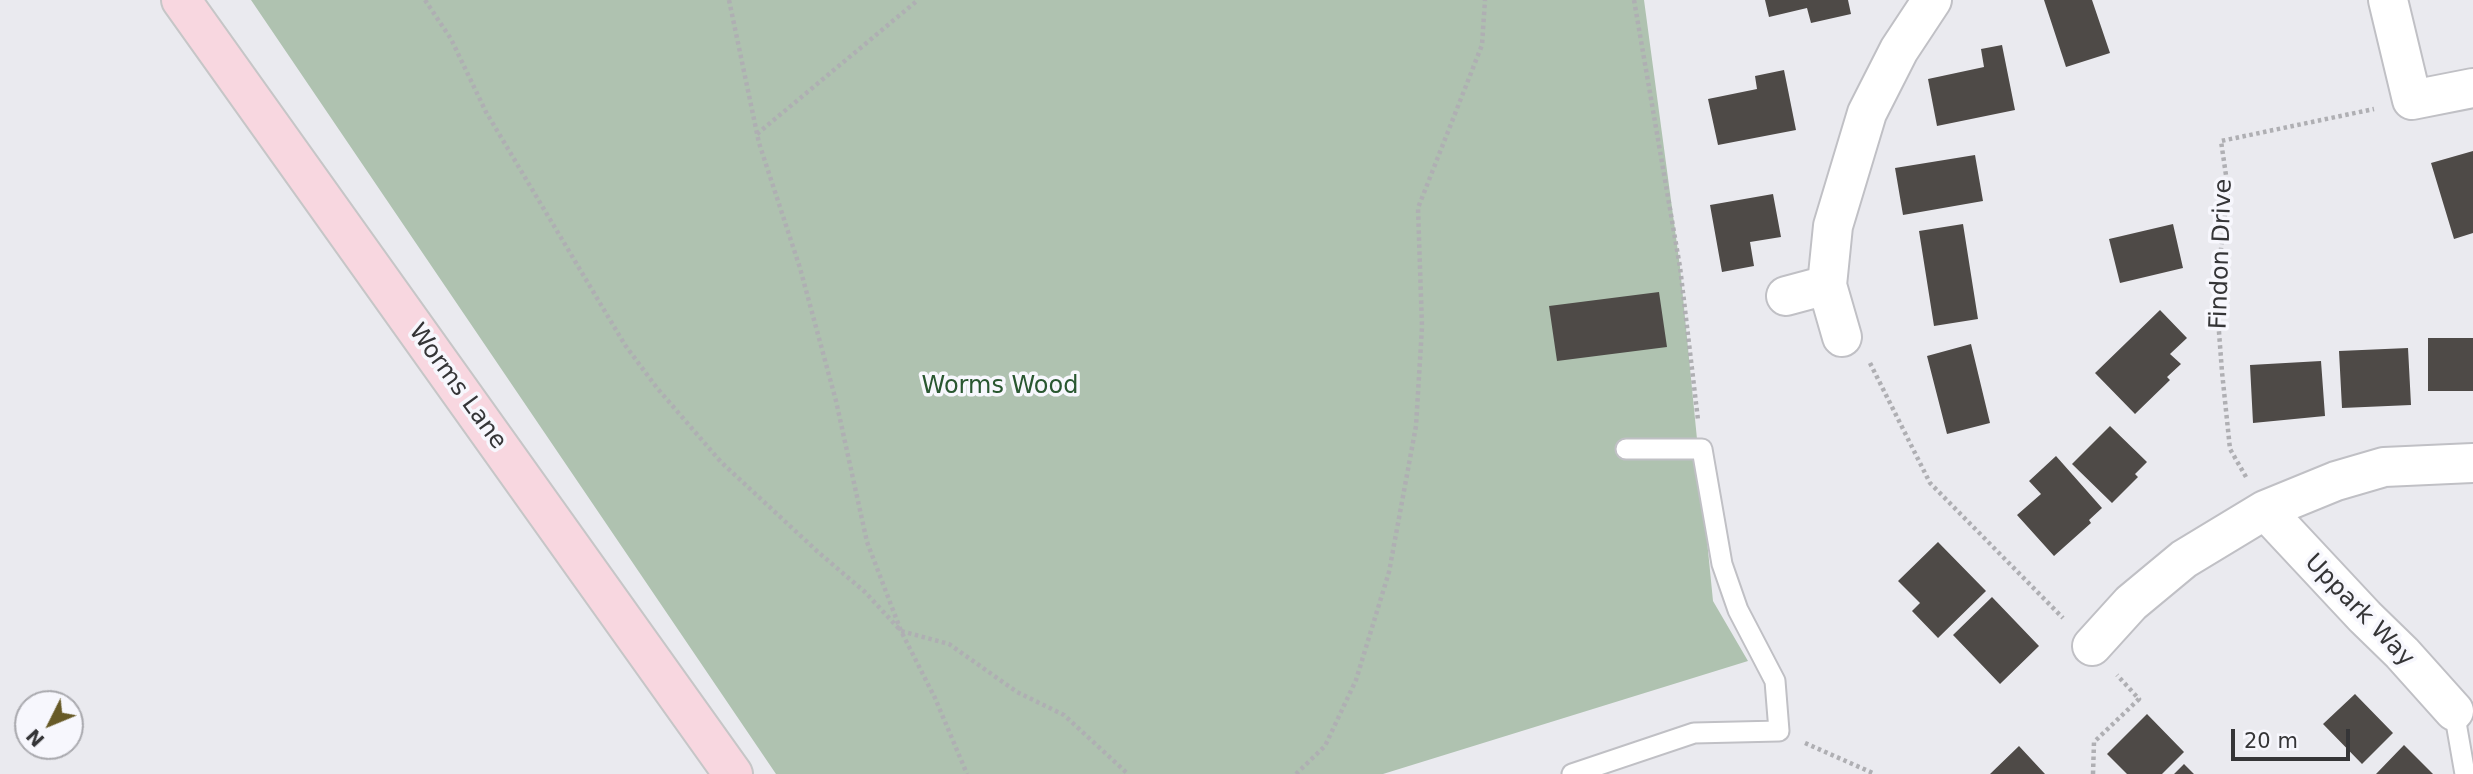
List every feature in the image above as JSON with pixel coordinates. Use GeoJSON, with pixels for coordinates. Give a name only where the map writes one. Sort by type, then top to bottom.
{"type":"FeatureCollection","features":[{"type":"Feature","properties":{"kind":"main road","name":"Worms Lane"},"geometry":{"type":"LineString","coordinates":[[181,0],[733,774]]}},
{"type":"Feature","properties":{"kind":"street"},"geometry":{"type":"LineString","coordinates":[[1842,337],[1827,285],[1833,226],[1867,113],[1899,50],[1932,0]]}},
{"type":"Feature","properties":{"kind":"street"},"geometry":{"type":"LineString","coordinates":[[2388,0],[2412,100],[2473,88]]}},
{"type":"Feature","properties":{"kind":"street"},"geometry":{"type":"LineString","coordinates":[[1786,296],[1827,285]]}},
{"type":"Feature","properties":{"kind":"street"},"geometry":{"type":"LineString","coordinates":[[2092,646],[2131,603],[2184,559],[2265,510],[2336,481],[2384,467],[2473,463]]}},
{"type":"Feature","properties":{"kind":"street","name":"Uppark Way"},"geometry":{"type":"LineString","coordinates":[[2265,510],[2402,653],[2454,712]]}},
{"type":"Feature","properties":{"kind":"lane"},"geometry":{"type":"LineString","coordinates":[[1572,774],[1694,733],[1779,732],[1775,681],[1738,610],[1722,564],[1702,449],[1626,449]]}},
{"type":"Feature","properties":{"kind":"lane"},"geometry":{"type":"LineString","coordinates":[[2454,712],[2465,774]]}},
{"type":"Feature","properties":{"kind":"path"},"geometry":{"type":"LineString","coordinates":[[425,0],[451,39],[486,112],[625,345],[721,462],[865,592],[901,631],[949,644],[1017,692],[1065,715],[1128,774]]}},
{"type":"Feature","properties":{"kind":"path"},"geometry":{"type":"LineString","coordinates":[[729,0],[757,134],[800,268],[836,401],[867,542],[901,631],[967,774]]}},
{"type":"Feature","properties":{"kind":"path"},"geometry":{"type":"LineString","coordinates":[[757,134],[918,0]]}},
{"type":"Feature","properties":{"kind":"path"},"geometry":{"type":"LineString","coordinates":[[1296,774],[1325,746],[1356,680],[1389,572],[1416,426],[1422,327],[1418,208],[1482,46],[1485,0]]}},
{"type":"Feature","properties":{"kind":"path"},"geometry":{"type":"LineString","coordinates":[[1634,0],[1680,267],[1702,449]]}},
{"type":"Feature","properties":{"kind":"path","name":"Findon Drive"},"geometry":{"type":"LineString","coordinates":[[2265,510],[2230,449],[2216,292],[2228,189],[2221,141],[2412,100]]}},
{"type":"Feature","properties":{"kind":"path"},"geometry":{"type":"LineString","coordinates":[[1842,337],[1866,354],[1930,483],[2092,646],[2139,699],[2094,741],[2093,774]]}},
{"type":"Feature","properties":{"kind":"path"},"geometry":{"type":"LineString","coordinates":[[1779,732],[1875,774]]}},
{"type":"Feature","properties":{"kind":"green space","name":"Worms Wood"},"geometry":{"type":"Polygon","coordinates":[[[251,0],[1644,0],[1680,267],[1713,601],[1748,661],[1383,774],[776,774],[251,0]]]}},
{"type":"Feature","properties":{"kind":"building"},"geometry":{"type":"Polygon","coordinates":[[[1765,0],[1848,0],[1851,14],[1811,23],[1807,8],[1769,17],[1765,0]]]}},
{"type":"Feature","properties":{"kind":"building"},"geometry":{"type":"Polygon","coordinates":[[[2044,0],[2092,0],[2110,53],[2066,67],[2044,0]]]}},
{"type":"Feature","properties":{"kind":"building"},"geometry":{"type":"Polygon","coordinates":[[[2002,45],[2015,110],[1937,126],[1928,79],[1984,67],[1981,49],[2002,45]]]}},
{"type":"Feature","properties":{"kind":"building"},"geometry":{"type":"Polygon","coordinates":[[[1784,70],[1796,130],[1718,145],[1708,99],[1757,89],[1755,76],[1784,70]]]}},
{"type":"Feature","properties":{"kind":"building"},"geometry":{"type":"Polygon","coordinates":[[[2473,151],[2473,233],[2454,239],[2431,163],[2473,151]]]}},
{"type":"Feature","properties":{"kind":"building"},"geometry":{"type":"Polygon","coordinates":[[[1975,155],[1983,201],[1903,215],[1895,168],[1975,155]]]}},
{"type":"Feature","properties":{"kind":"building"},"geometry":{"type":"Polygon","coordinates":[[[1773,194],[1781,237],[1750,242],[1754,266],[1722,272],[1710,205],[1773,194]]]}},
{"type":"Feature","properties":{"kind":"building"},"geometry":{"type":"Polygon","coordinates":[[[1963,224],[1978,319],[1934,326],[1919,231],[1963,224]]]}},
{"type":"Feature","properties":{"kind":"building"},"geometry":{"type":"Polygon","coordinates":[[[2173,224],[2183,268],[2120,283],[2109,239],[2173,224]]]}},
{"type":"Feature","properties":{"kind":"building"},"geometry":{"type":"Polygon","coordinates":[[[1659,292],[1667,347],[1557,361],[1549,306],[1659,292]]]}},
{"type":"Feature","properties":{"kind":"building"},"geometry":{"type":"Polygon","coordinates":[[[2160,310],[2187,338],[2170,354],[2181,364],[2167,377],[2170,380],[2135,414],[2095,373],[2160,310]]]}},
{"type":"Feature","properties":{"kind":"building"},"geometry":{"type":"Polygon","coordinates":[[[2428,338],[2473,338],[2473,391],[2428,391],[2428,338]]]}},
{"type":"Feature","properties":{"kind":"building"},"geometry":{"type":"Polygon","coordinates":[[[1971,344],[1990,423],[1947,434],[1927,356],[1971,344]]]}},
{"type":"Feature","properties":{"kind":"building"},"geometry":{"type":"Polygon","coordinates":[[[2408,348],[2411,405],[2342,408],[2339,351],[2408,348]]]}},
{"type":"Feature","properties":{"kind":"building"},"geometry":{"type":"Polygon","coordinates":[[[2321,361],[2325,416],[2253,423],[2250,365],[2321,361]]]}},
{"type":"Feature","properties":{"kind":"building"},"geometry":{"type":"Polygon","coordinates":[[[2110,426],[2147,462],[2135,474],[2138,477],[2112,503],[2072,464],[2110,426]]]}},
{"type":"Feature","properties":{"kind":"building"},"geometry":{"type":"Polygon","coordinates":[[[2056,456],[2102,508],[2089,520],[2091,523],[2054,556],[2017,515],[2041,494],[2029,481],[2056,456]]]}},
{"type":"Feature","properties":{"kind":"building"},"geometry":{"type":"Polygon","coordinates":[[[1938,542],[1986,591],[1938,638],[1912,611],[1920,603],[1898,581],[1938,542]]]}},
{"type":"Feature","properties":{"kind":"building"},"geometry":{"type":"Polygon","coordinates":[[[1992,597],[2039,646],[2000,684],[1953,635],[1992,597]]]}},
{"type":"Feature","properties":{"kind":"building"},"geometry":{"type":"Polygon","coordinates":[[[2355,694],[2393,733],[2362,764],[2323,724],[2355,694]]]}},
{"type":"Feature","properties":{"kind":"building"},"geometry":{"type":"Polygon","coordinates":[[[2147,714],[2184,752],[2162,774],[2127,774],[2107,754],[2147,714]]]}},
{"type":"Feature","properties":{"kind":"building"},"geometry":{"type":"Polygon","coordinates":[[[2404,745],[2433,774],[2376,774],[2404,745]]]}},
{"type":"Feature","properties":{"kind":"building"},"geometry":{"type":"Polygon","coordinates":[[[2019,746],[2045,774],[1990,774],[2019,746]]]}},
{"type":"Feature","properties":{"kind":"building"},"geometry":{"type":"Polygon","coordinates":[[[2184,764],[2194,774],[2174,774],[2184,764]]]}}]}
